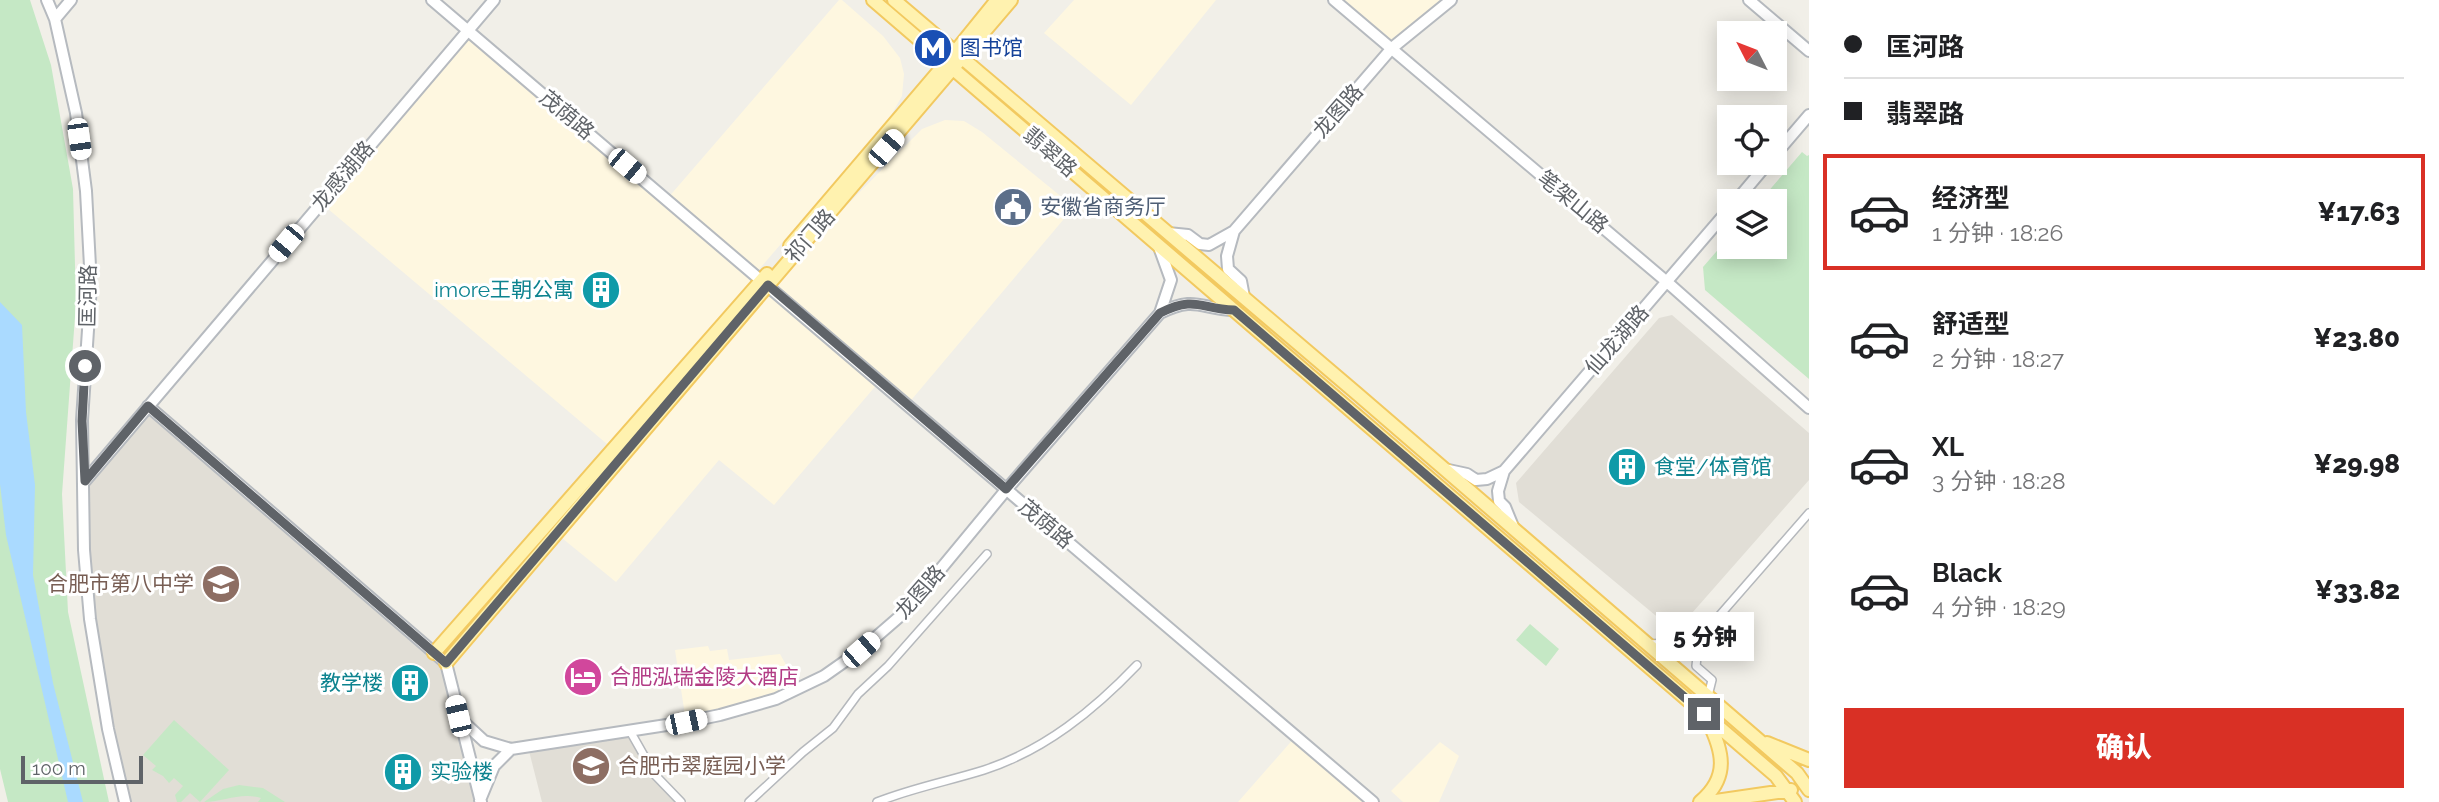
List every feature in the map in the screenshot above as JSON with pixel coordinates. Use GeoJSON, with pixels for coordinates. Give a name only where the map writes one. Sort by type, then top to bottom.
{"type":"FeatureCollection","features":[{"type":"Feature","properties":{"kind":"main road","name":"翡翠路"},"geometry":{"type":"LineString","coordinates":[[873,0],[1776,776],[1795,802]]}},
{"type":"Feature","properties":{"kind":"main road","name":"翡翠路"},"geometry":{"type":"LineString","coordinates":[[894,0],[1514,529],[1797,773],[1808,788]]}},
{"type":"Feature","properties":{"kind":"main road","name":"祁门路"},"geometry":{"type":"LineString","coordinates":[[959,55],[997,0]]}},
{"type":"Feature","properties":{"kind":"main road","name":"祁门路"},"geometry":{"type":"LineString","coordinates":[[446,663],[764,283],[959,55],[1011,0]]}},
{"type":"Feature","properties":{"kind":"main road","name":"祁门路"},"geometry":{"type":"LineString","coordinates":[[435,653],[764,283]]}},
{"type":"Feature","properties":{"kind":"main road"},"geometry":{"type":"LineString","coordinates":[[1700,802],[1714,787],[1722,765],[1720,744],[1704,714]]}},
{"type":"Feature","properties":{"kind":"main road"},"geometry":{"type":"LineString","coordinates":[[1756,738],[1809,760]]}},
{"type":"Feature","properties":{"kind":"main road"},"geometry":{"type":"LineString","coordinates":[[1709,802],[1808,788]]}},
{"type":"Feature","properties":{"kind":"street","name":"匡河路"},"geometry":{"type":"LineString","coordinates":[[47,0],[55,19],[76,113],[86,191],[91,285],[82,421],[84,550],[90,619],[108,729],[125,802]]}},
{"type":"Feature","properties":{"kind":"street"},"geometry":{"type":"LineString","coordinates":[[55,19],[71,0]]}},
{"type":"Feature","properties":{"kind":"street","name":"茂荫路"},"geometry":{"type":"LineString","coordinates":[[432,0],[1373,802]]}},
{"type":"Feature","properties":{"kind":"street","name":"龙感湖路"},"geometry":{"type":"LineString","coordinates":[[85,481],[494,0]]}},
{"type":"Feature","properties":{"kind":"street","name":"笔架山路"},"geometry":{"type":"LineString","coordinates":[[1334,0],[1667,282],[1809,408]]}},
{"type":"Feature","properties":{"kind":"street","name":"龙图路"},"geometry":{"type":"LineString","coordinates":[[1234,231],[1392,48],[1451,0]]}},
{"type":"Feature","properties":{"kind":"street"},"geometry":{"type":"LineString","coordinates":[[1749,0],[1809,51]]}},
{"type":"Feature","properties":{"kind":"street"},"geometry":{"type":"LineString","coordinates":[[1787,141],[1809,115]]}},
{"type":"Feature","properties":{"kind":"street"},"geometry":{"type":"LineString","coordinates":[[1746,189],[1758,175]]}},
{"type":"Feature","properties":{"kind":"street","name":"仙龙湖路"},"geometry":{"type":"LineString","coordinates":[[1504,471],[1717,223]]}},
{"type":"Feature","properties":{"kind":"street"},"geometry":{"type":"LineString","coordinates":[[1168,233],[1188,234],[1200,244],[1209,244],[1234,231]]}},
{"type":"Feature","properties":{"kind":"street"},"geometry":{"type":"LineString","coordinates":[[1234,231],[1227,257],[1228,270],[1241,281],[1244,297]]}},
{"type":"Feature","properties":{"kind":"street"},"geometry":{"type":"LineString","coordinates":[[1158,245],[1171,280],[1160,313]]}},
{"type":"Feature","properties":{"kind":"street"},"geometry":{"type":"LineString","coordinates":[[1160,313],[1178,304],[1198,303],[1234,310]]}},
{"type":"Feature","properties":{"kind":"street","name":"龙图路"},"geometry":{"type":"LineString","coordinates":[[510,749],[686,722],[764,702],[824,676],[861,650],[906,611],[1006,489],[1160,313]]}},
{"type":"Feature","properties":{"kind":"street"},"geometry":{"type":"LineString","coordinates":[[148,406],[446,663],[481,801]]}},
{"type":"Feature","properties":{"kind":"street"},"geometry":{"type":"LineString","coordinates":[[1444,469],[1467,474],[1476,480],[1488,479],[1504,471]]}},
{"type":"Feature","properties":{"kind":"street"},"geometry":{"type":"LineString","coordinates":[[1504,471],[1498,491],[1499,501],[1505,507],[1514,529]]}},
{"type":"Feature","properties":{"kind":"street"},"geometry":{"type":"LineString","coordinates":[[1647,644],[1667,643],[1674,648],[1699,639],[1809,513]]}},
{"type":"Feature","properties":{"kind":"street"},"geometry":{"type":"LineString","coordinates":[[749,802],[832,728],[858,694],[878,676],[987,554]]}},
{"type":"Feature","properties":{"kind":"street"},"geometry":{"type":"LineString","coordinates":[[1699,639],[1696,666],[1712,680],[1708,697]]}},
{"type":"Feature","properties":{"kind":"street"},"geometry":{"type":"LineString","coordinates":[[877,802],[986,769],[1028,752],[1057,734],[1110,693],[1137,665]]}},
{"type":"Feature","properties":{"kind":"street"},"geometry":{"type":"LineString","coordinates":[[458,716],[484,741],[510,749],[494,766],[481,801]]}},
{"type":"Feature","properties":{"kind":"street"},"geometry":{"type":"LineString","coordinates":[[630,731],[655,775],[681,802]]}},
{"type":"Feature","properties":{"kind":"shaded area"},"geometry":{"type":"Polygon","coordinates":[[[839,0],[883,36],[900,58],[904,74],[902,96],[889,119],[755,274],[761,280],[613,449],[321,203],[468,30],[667,199],[839,0]]]}},
{"type":"Feature","properties":{"kind":"shaded area"},"geometry":{"type":"Polygon","coordinates":[[[1074,0],[1216,0],[1131,105],[1044,33],[1074,0]]]}},
{"type":"Feature","properties":{"kind":"shaded area"},"geometry":{"type":"Polygon","coordinates":[[[1334,0],[1451,0],[1392,48],[1334,0]]]}},
{"type":"Feature","properties":{"kind":"shaded area"},"geometry":{"type":"Polygon","coordinates":[[[945,120],[964,121],[982,132],[1074,207],[907,405],[879,382],[774,505],[719,460],[616,582],[557,534],[768,285],[922,129],[945,120]]]}},
{"type":"Feature","properties":{"kind":"shaded area"},"geometry":{"type":"Polygon","coordinates":[[[1672,315],[1809,433],[1809,480],[1685,621],[1661,620],[1519,502],[1516,483],[1659,318],[1672,315]]]}},
{"type":"Feature","properties":{"kind":"shaded area","name":"合肥市第八中学"},"geometry":{"type":"Polygon","coordinates":[[[148,406],[446,663],[481,802],[125,802],[90,619],[85,481],[148,406]]]}},
{"type":"Feature","properties":{"kind":"shaded area"},"geometry":{"type":"Polygon","coordinates":[[[708,646],[710,651],[727,649],[729,660],[780,654],[799,688],[686,722],[675,650],[708,646]]]}},
{"type":"Feature","properties":{"kind":"shaded area","name":"合肥市翠庭园小学"},"geometry":{"type":"Polygon","coordinates":[[[630,731],[645,757],[681,802],[542,802],[528,747],[630,731]]]}},
{"type":"Feature","properties":{"kind":"shaded area"},"geometry":{"type":"Polygon","coordinates":[[[1296,736],[1373,802],[1238,802],[1296,736]]]}},
{"type":"Feature","properties":{"kind":"shaded area"},"geometry":{"type":"Polygon","coordinates":[[[1440,742],[1459,756],[1439,802],[1403,802],[1391,791],[1440,742]]]}},
{"type":"Feature","properties":{"kind":"green space"},"geometry":{"type":"Polygon","coordinates":[[[0,0],[30,0],[51,65],[73,189],[76,303],[62,494],[68,612],[109,802],[8,802],[0,769],[0,0]]]}},
{"type":"Feature","properties":{"kind":"green space"},"geometry":{"type":"Polygon","coordinates":[[[1802,152],[1809,155],[1809,379],[1705,290],[1703,267],[1717,251],[1717,259],[1787,259],[1787,189],[1770,189],[1782,175],[1787,175],[1787,170],[1802,152]]]}},
{"type":"Feature","properties":{"kind":"green space"},"geometry":{"type":"Polygon","coordinates":[[[1530,624],[1559,649],[1546,666],[1516,640],[1530,624]]]}},
{"type":"Feature","properties":{"kind":"green space"},"geometry":{"type":"Polygon","coordinates":[[[174,720],[229,770],[200,802],[190,793],[181,802],[177,802],[175,795],[183,786],[174,778],[169,783],[152,770],[156,766],[143,755],[174,720]]]}},
{"type":"Feature","properties":{"kind":"green space"},"geometry":{"type":"Polygon","coordinates":[[[239,785],[263,788],[285,802],[258,802],[261,798],[246,796],[204,802],[223,789],[239,785]]]}},
{"type":"Feature","properties":{"kind":"water"},"geometry":{"type":"Polygon","coordinates":[[[0,302],[22,325],[26,412],[35,485],[33,575],[53,683],[83,802],[68,802],[6,535],[0,484],[0,302]]]}},
{"type":"Feature","properties":{"kind":"place","name":"图书馆"},"geometry":{"type":"Point","coordinates":[933,48]}},
{"type":"Feature","properties":{"kind":"place","name":"安徽省商务厅"},"geometry":{"type":"Point","coordinates":[1013,207]}},
{"type":"Feature","properties":{"kind":"place","name":"imore王朝公寓"},"geometry":{"type":"Point","coordinates":[601,290]}},
{"type":"Feature","properties":{"kind":"place","name":"食堂/体育馆"},"geometry":{"type":"Point","coordinates":[1627,467]}},
{"type":"Feature","properties":{"kind":"place","name":"合肥市第八中学"},"geometry":{"type":"Point","coordinates":[221,584]}},
{"type":"Feature","properties":{"kind":"place","name":"合肥泓瑞金陵大酒店"},"geometry":{"type":"Point","coordinates":[583,677]}},
{"type":"Feature","properties":{"kind":"place","name":"教学楼"},"geometry":{"type":"Point","coordinates":[410,683]}},
{"type":"Feature","properties":{"kind":"place","name":"合肥市翠庭园小学"},"geometry":{"type":"Point","coordinates":[591,766]}},
{"type":"Feature","properties":{"kind":"place","name":"实验楼"},"geometry":{"type":"Point","coordinates":[403,772]}},
{"type":"Feature","properties":{"kind":"route"},"geometry":{"type":"LineString","coordinates":[[85,366],[82,421],[85,481],[148,406],[446,663],[768,285],[1006,489],[1160,313],[1178,304],[1198,303],[1234,310],[1704,714]]}}]}
